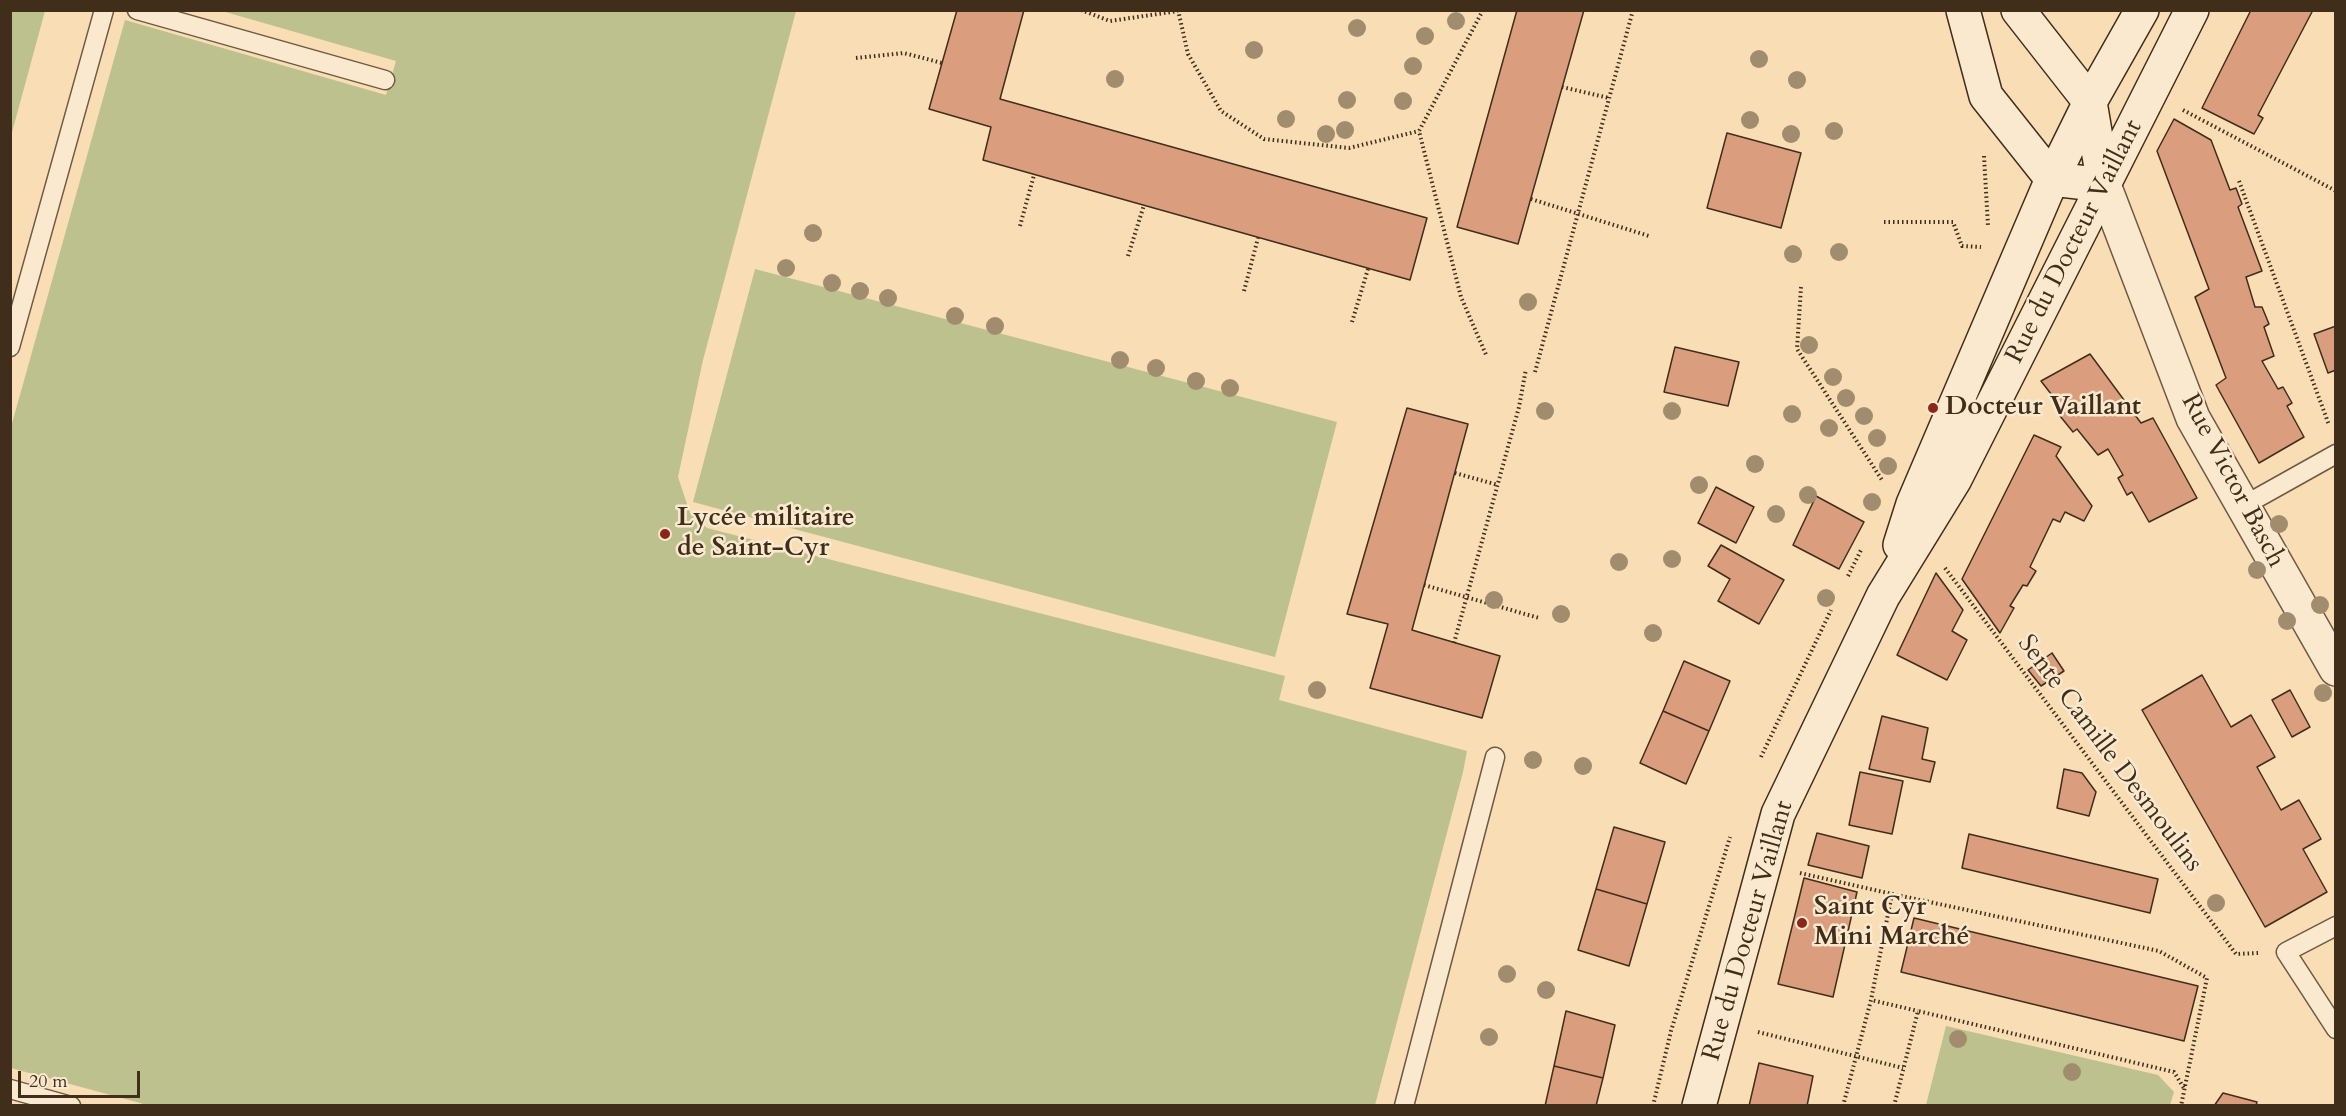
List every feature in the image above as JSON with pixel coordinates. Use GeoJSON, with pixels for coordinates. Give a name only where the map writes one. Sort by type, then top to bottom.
{"type":"FeatureCollection","features":[{"type":"Feature","properties":{"kind":"main road"},"geometry":{"type":"LineString","coordinates":[[1964,10],[1986,96],[2052,178],[2104,185]]}},
{"type":"Feature","properties":{"kind":"main road"},"geometry":{"type":"LineString","coordinates":[[2018,10],[2090,102]]}},
{"type":"Feature","properties":{"kind":"main road","name":"Rue du Docteur Vaillant"},"geometry":{"type":"LineString","coordinates":[[1883,596],[1913,504],[2052,178],[2090,102],[2142,10]]}},
{"type":"Feature","properties":{"kind":"main road","name":"Rue du Docteur Vaillant"},"geometry":{"type":"LineString","coordinates":[[1699,1106],[1778,814],[1883,596],[1955,479],[2192,10]]}},
{"type":"Feature","properties":{"kind":"main road","name":"Rue Victor Basch"},"geometry":{"type":"LineString","coordinates":[[2090,102],[2104,185],[2193,418],[2336,669]]}},
{"type":"Feature","properties":{"kind":"lane"},"geometry":{"type":"LineString","coordinates":[[10,347],[104,10]]}},
{"type":"Feature","properties":{"kind":"lane"},"geometry":{"type":"LineString","coordinates":[[137,10],[385,81]]}},
{"type":"Feature","properties":{"kind":"lane"},"geometry":{"type":"LineString","coordinates":[[2243,506],[2336,454]]}},
{"type":"Feature","properties":{"kind":"lane"},"geometry":{"type":"LineString","coordinates":[[1404,1106],[1495,757]]}},
{"type":"Feature","properties":{"kind":"lane"},"geometry":{"type":"LineString","coordinates":[[2336,926],[2286,952],[2336,1029]]}},
{"type":"Feature","properties":{"kind":"lane"},"geometry":{"type":"LineString","coordinates":[[10,1089],[71,1106]]}},
{"type":"Feature","properties":{"kind":"path"},"geometry":{"type":"LineString","coordinates":[[1081,10],[1110,21],[1178,11],[1188,54],[1221,111],[1264,139],[1349,148],[1419,131]]}},
{"type":"Feature","properties":{"kind":"path"},"geometry":{"type":"LineString","coordinates":[[1483,10],[1419,131],[1461,297],[1487,357]]}},
{"type":"Feature","properties":{"kind":"path"},"geometry":{"type":"LineString","coordinates":[[1535,372],[1633,10]]}},
{"type":"Feature","properties":{"kind":"path"},"geometry":{"type":"LineString","coordinates":[[856,58],[904,53],[942,63]]}},
{"type":"Feature","properties":{"kind":"path"},"geometry":{"type":"LineString","coordinates":[[1562,87],[1609,98]]}},
{"type":"Feature","properties":{"kind":"path"},"geometry":{"type":"LineString","coordinates":[[2178,107],[2336,191]]}},
{"type":"Feature","properties":{"kind":"path"},"geometry":{"type":"LineString","coordinates":[[1020,226],[1034,175]]}},
{"type":"Feature","properties":{"kind":"path"},"geometry":{"type":"LineString","coordinates":[[2239,181],[2331,433]]}},
{"type":"Feature","properties":{"kind":"path"},"geometry":{"type":"LineString","coordinates":[[1531,199],[1649,236]]}},
{"type":"Feature","properties":{"kind":"path"},"geometry":{"type":"LineString","coordinates":[[1128,256],[1144,205]]}},
{"type":"Feature","properties":{"kind":"path"},"geometry":{"type":"LineString","coordinates":[[1884,222],[1953,222],[1962,246],[1985,247]]}},
{"type":"Feature","properties":{"kind":"path"},"geometry":{"type":"LineString","coordinates":[[1244,291],[1258,238]]}},
{"type":"Feature","properties":{"kind":"path"},"geometry":{"type":"LineString","coordinates":[[1352,322],[1368,268]]}},
{"type":"Feature","properties":{"kind":"path"},"geometry":{"type":"LineString","coordinates":[[1802,287],[1797,349],[1885,485],[1913,504]]}},
{"type":"Feature","properties":{"kind":"path"},"geometry":{"type":"LineString","coordinates":[[1454,643],[1519,407],[1526,369]]}},
{"type":"Feature","properties":{"kind":"path"},"geometry":{"type":"LineString","coordinates":[[1455,473],[1498,485]]}},
{"type":"Feature","properties":{"kind":"path","name":"Sente Camille Desmoulins"},"geometry":{"type":"LineString","coordinates":[[1918,538],[1938,559],[2236,954],[2286,952]]}},
{"type":"Feature","properties":{"kind":"path"},"geometry":{"type":"LineString","coordinates":[[1424,585],[1539,618]]}},
{"type":"Feature","properties":{"kind":"path"},"geometry":{"type":"LineString","coordinates":[[1765,865],[2158,951],[2207,978],[2181,1106]]}},
{"type":"Feature","properties":{"kind":"path"},"geometry":{"type":"LineString","coordinates":[[1843,1106],[1871,1000],[1892,894]]}},
{"type":"Feature","properties":{"kind":"path"},"geometry":{"type":"LineString","coordinates":[[1871,1000],[2174,1072],[2185,1090]]}},
{"type":"Feature","properties":{"kind":"path"},"geometry":{"type":"LineString","coordinates":[[1894,1106],[1918,1011]]}},
{"type":"Feature","properties":{"kind":"path"},"geometry":{"type":"LineString","coordinates":[[1721,1023],[1904,1068]]}},
{"type":"Feature","properties":{"kind":"green space"},"geometry":{"type":"Polygon","coordinates":[[[10,11],[45,11],[11,136],[10,11]]]}},
{"type":"Feature","properties":{"kind":"green space","name":"Lycée militaire de Saint-Cyr"},"geometry":{"type":"Polygon","coordinates":[[[222,11],[796,11],[703,360],[678,477],[690,513],[707,528],[1285,676],[1279,700],[1467,751],[1375,1105],[151,1106],[11,1068],[11,427],[125,20],[386,95],[396,61],[222,11]]]}},
{"type":"Feature","properties":{"kind":"green space"},"geometry":{"type":"Polygon","coordinates":[[[755,269],[1337,422],[1275,657],[693,502],[755,269]]]}},
{"type":"Feature","properties":{"kind":"green space"},"geometry":{"type":"Polygon","coordinates":[[[1946,1026],[2158,1075],[2174,1092],[2170,1105],[1926,1105],[1946,1026]]]}},
{"type":"Feature","properties":{"kind":"building"},"geometry":{"type":"Polygon","coordinates":[[[957,10],[1024,10],[1000,99],[1427,218],[1410,280],[983,160],[991,127],[929,109],[957,10]]]}},
{"type":"Feature","properties":{"kind":"building"},"geometry":{"type":"Polygon","coordinates":[[[1517,10],[1584,10],[1518,244],[1457,227],[1517,10]]]}},
{"type":"Feature","properties":{"kind":"building"},"geometry":{"type":"Polygon","coordinates":[[[2251,10],[2313,10],[2258,115],[2263,118],[2254,134],[2202,108],[2251,10]]]}},
{"type":"Feature","properties":{"kind":"building"},"geometry":{"type":"Polygon","coordinates":[[[2174,119],[2211,140],[2230,190],[2236,188],[2242,204],[2238,207],[2262,271],[2246,277],[2255,307],[2262,307],[2269,324],[2264,327],[2274,356],[2262,361],[2278,389],[2283,387],[2292,403],[2287,406],[2304,437],[2259,463],[2216,385],[2226,378],[2195,297],[2209,289],[2157,151],[2174,119]]]}},
{"type":"Feature","properties":{"kind":"building"},"geometry":{"type":"Polygon","coordinates":[[[1727,133],[1801,153],[1781,228],[1707,208],[1727,133]]]}},
{"type":"Feature","properties":{"kind":"building"},"geometry":{"type":"Polygon","coordinates":[[[2336,326],[2336,370],[2328,373],[2314,334],[2336,326]]]}},
{"type":"Feature","properties":{"kind":"building"},"geometry":{"type":"Polygon","coordinates":[[[1675,347],[1739,362],[1728,406],[1664,392],[1675,347]]]}},
{"type":"Feature","properties":{"kind":"building"},"geometry":{"type":"Polygon","coordinates":[[[2090,354],[2141,423],[2153,418],[2197,498],[2149,522],[2132,492],[2127,495],[2118,478],[2123,475],[2108,449],[2098,455],[2077,429],[2073,432],[2060,416],[2065,412],[2041,381],[2090,354]]]}},
{"type":"Feature","properties":{"kind":"building"},"geometry":{"type":"Polygon","coordinates":[[[1407,408],[1468,424],[1412,630],[1500,656],[1482,718],[1370,688],[1388,624],[1347,614],[1407,408]]]}},
{"type":"Feature","properties":{"kind":"building"},"geometry":{"type":"Polygon","coordinates":[[[2034,435],[2061,447],[2056,456],[2092,506],[2084,521],[2065,512],[2060,522],[2053,519],[2030,567],[2036,571],[2027,586],[2023,585],[2010,606],[2014,608],[2000,633],[1962,579],[2034,435]]]}},
{"type":"Feature","properties":{"kind":"building"},"geometry":{"type":"Polygon","coordinates":[[[1716,487],[1754,507],[1736,543],[1698,523],[1716,487]]]}},
{"type":"Feature","properties":{"kind":"building"},"geometry":{"type":"Polygon","coordinates":[[[1816,496],[1864,522],[1839,569],[1793,545],[1816,496]]]}},
{"type":"Feature","properties":{"kind":"building"},"geometry":{"type":"Polygon","coordinates":[[[1721,545],[1784,580],[1759,624],[1718,601],[1730,579],[1708,566],[1721,545]]]}},
{"type":"Feature","properties":{"kind":"building"},"geometry":{"type":"Polygon","coordinates":[[[1936,573],[1963,610],[1952,631],[1967,640],[1947,680],[1897,655],[1936,573]]]}},
{"type":"Feature","properties":{"kind":"building"},"geometry":{"type":"Polygon","coordinates":[[[2052,653],[2064,671],[2041,686],[2028,670],[2052,653]]]}},
{"type":"Feature","properties":{"kind":"building"},"geometry":{"type":"Polygon","coordinates":[[[1684,661],[1730,681],[1709,731],[1663,711],[1684,661]]]}},
{"type":"Feature","properties":{"kind":"building"},"geometry":{"type":"Polygon","coordinates":[[[2202,675],[2231,727],[2251,715],[2275,757],[2257,767],[2281,810],[2299,800],[2321,839],[2303,849],[2327,892],[2265,927],[2142,710],[2202,675]]]}},
{"type":"Feature","properties":{"kind":"building"},"geometry":{"type":"Polygon","coordinates":[[[2290,690],[2310,727],[2292,737],[2272,700],[2290,690]]]}},
{"type":"Feature","properties":{"kind":"building"},"geometry":{"type":"Polygon","coordinates":[[[1663,711],[1709,731],[1686,784],[1640,763],[1663,711]]]}},
{"type":"Feature","properties":{"kind":"building"},"geometry":{"type":"Polygon","coordinates":[[[1882,716],[1928,728],[1922,759],[1935,762],[1930,782],[1869,769],[1882,716]]]}},
{"type":"Feature","properties":{"kind":"building"},"geometry":{"type":"Polygon","coordinates":[[[2064,769],[2082,773],[2096,792],[2089,816],[2057,808],[2064,769]]]}},
{"type":"Feature","properties":{"kind":"building"},"geometry":{"type":"Polygon","coordinates":[[[1860,772],[1903,781],[1892,834],[1849,825],[1860,772]]]}},
{"type":"Feature","properties":{"kind":"building"},"geometry":{"type":"Polygon","coordinates":[[[1614,827],[1665,842],[1647,904],[1596,889],[1614,827]]]}},
{"type":"Feature","properties":{"kind":"building"},"geometry":{"type":"Polygon","coordinates":[[[1817,833],[1869,846],[1862,878],[1808,865],[1817,833]]]}},
{"type":"Feature","properties":{"kind":"building"},"geometry":{"type":"Polygon","coordinates":[[[1969,834],[2158,879],[2150,913],[1962,868],[1969,834]]]}},
{"type":"Feature","properties":{"kind":"building"},"geometry":{"type":"Polygon","coordinates":[[[1804,878],[1857,892],[1833,997],[1778,984],[1804,878]]]}},
{"type":"Feature","properties":{"kind":"building"},"geometry":{"type":"Polygon","coordinates":[[[1596,889],[1647,904],[1629,966],[1578,950],[1596,889]]]}},
{"type":"Feature","properties":{"kind":"building"},"geometry":{"type":"Polygon","coordinates":[[[1914,918],[2198,986],[2184,1041],[1901,972],[1914,918]]]}},
{"type":"Feature","properties":{"kind":"building"},"geometry":{"type":"Polygon","coordinates":[[[1566,1011],[1615,1025],[1603,1078],[1554,1066],[1566,1011]]]}},
{"type":"Feature","properties":{"kind":"building"},"geometry":{"type":"Polygon","coordinates":[[[1759,1063],[1813,1076],[1807,1106],[1749,1106],[1759,1063]]]}},
{"type":"Feature","properties":{"kind":"building"},"geometry":{"type":"Polygon","coordinates":[[[1554,1066],[1603,1078],[1596,1106],[1545,1106],[1554,1066]]]}},
{"type":"Feature","properties":{"kind":"building"},"geometry":{"type":"Polygon","coordinates":[[[2223,1093],[2257,1102],[2256,1106],[2214,1106],[2223,1093]]]}},
{"type":"Feature","properties":{"kind":"place","name":"Docteur Vaillant"},"geometry":{"type":"Point","coordinates":[1933,408]}},
{"type":"Feature","properties":{"kind":"place","name":"Lycée militaire de Saint-Cyr"},"geometry":{"type":"Point","coordinates":[665,534]}},
{"type":"Feature","properties":{"kind":"place","name":"Saint Cyr Mini Marché"},"geometry":{"type":"Point","coordinates":[1802,923]}}]}
